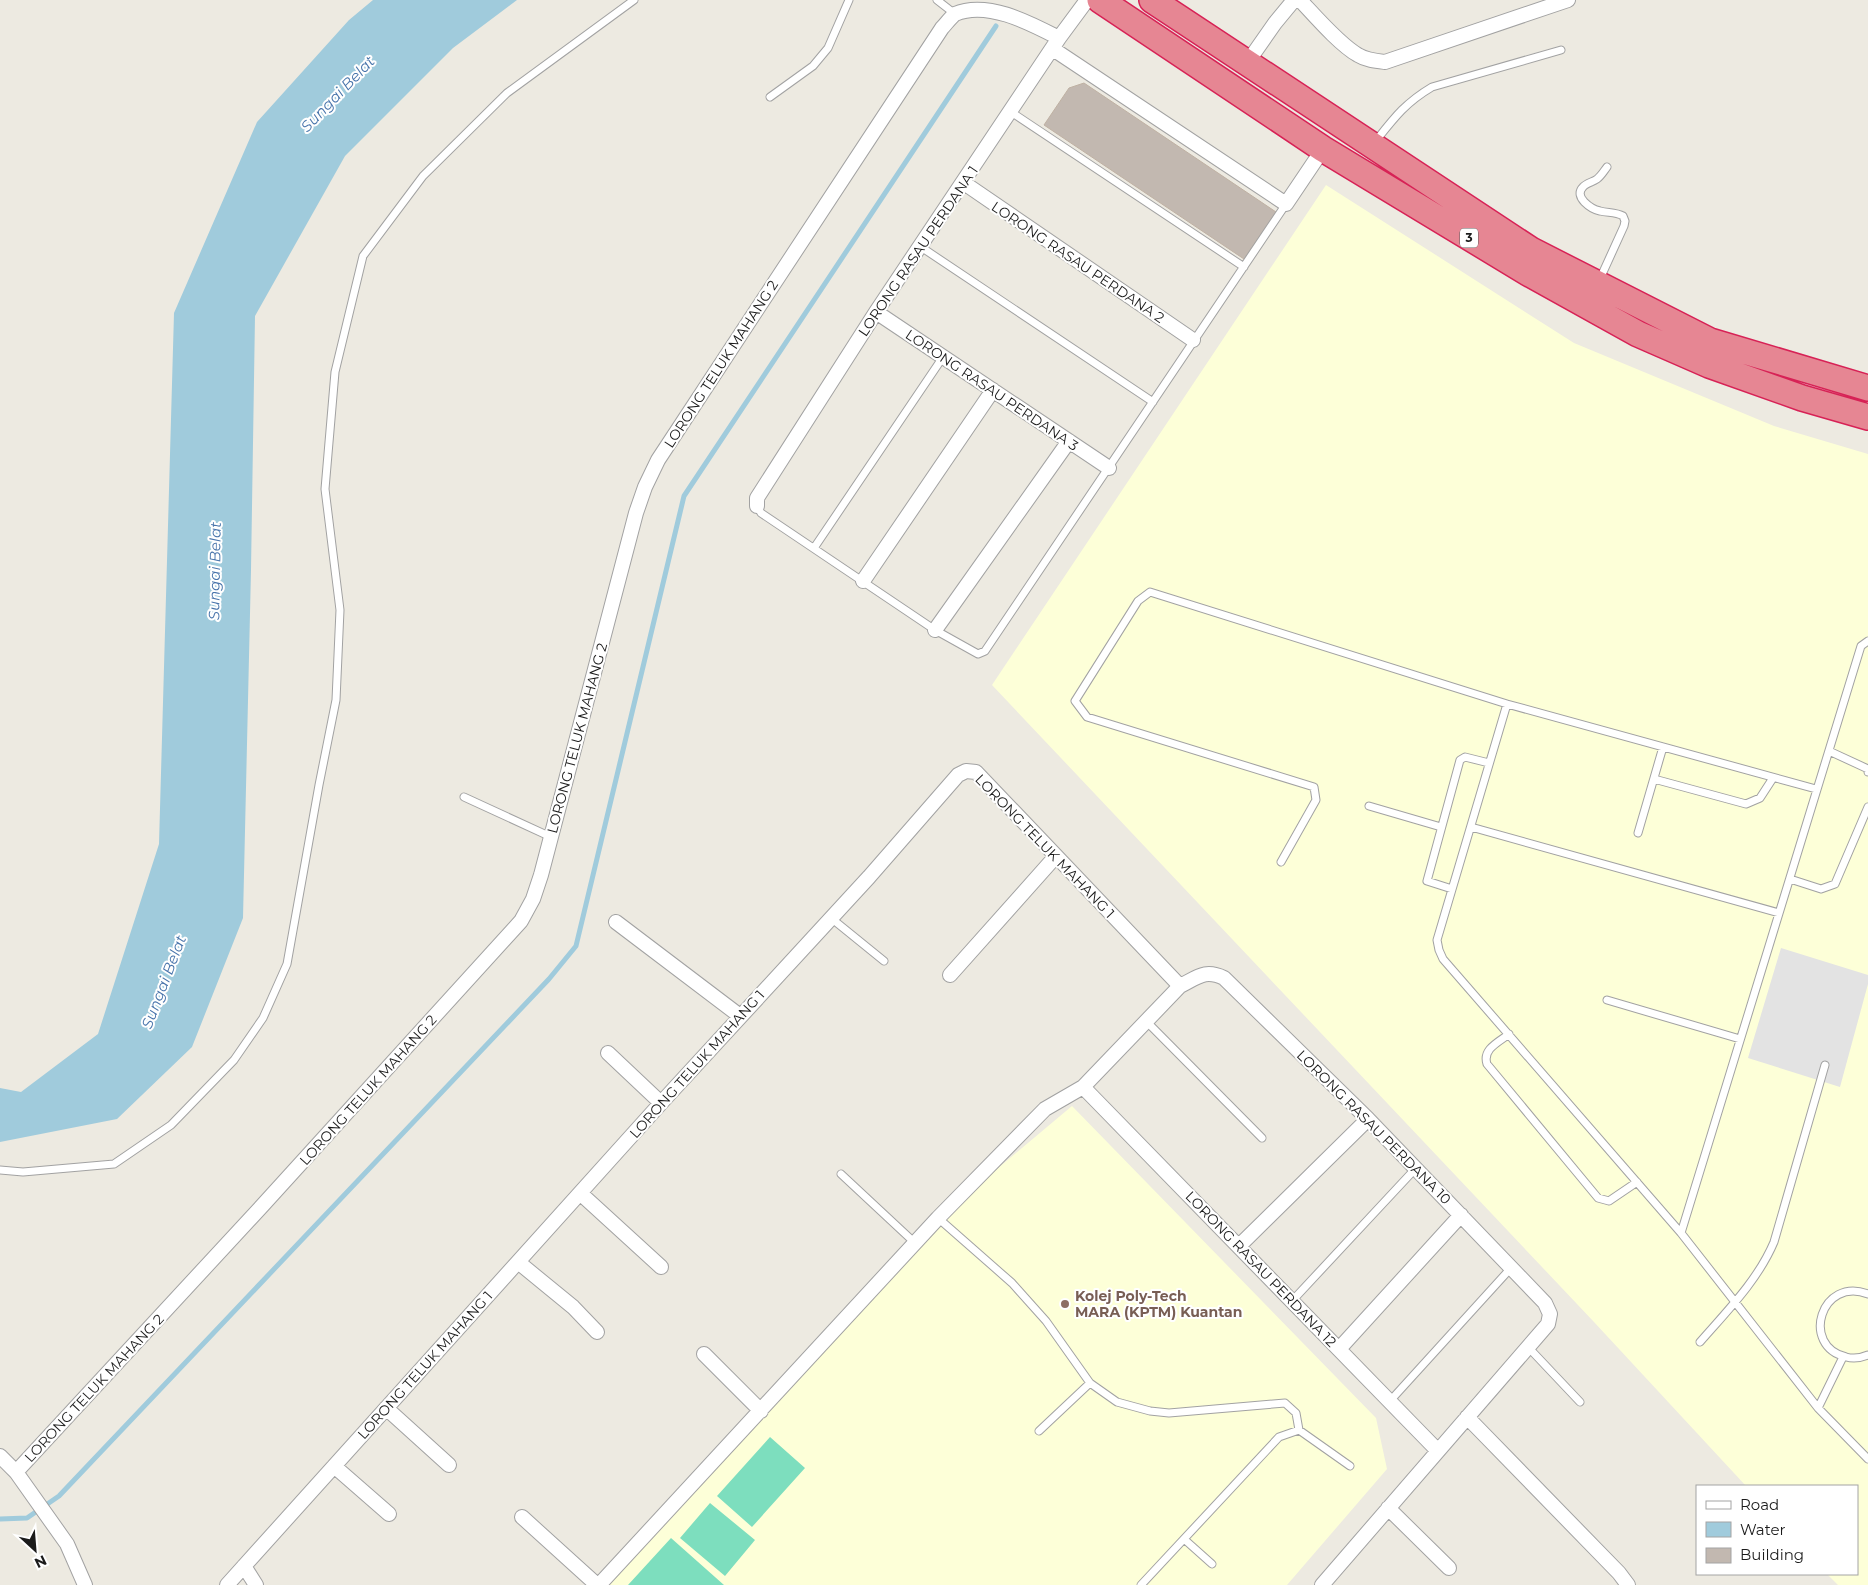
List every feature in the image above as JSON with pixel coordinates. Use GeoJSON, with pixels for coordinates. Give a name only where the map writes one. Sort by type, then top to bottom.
{"type":"FeatureCollection","features":[{"type":"Feature","properties":{"kind":"highway","name":"3"},"geometry":{"type":"LineString","coordinates":[[1100,0],[1323,149],[1528,274],[1638,334],[1709,365],[1802,398],[1868,417]]}},
{"type":"Feature","properties":{"kind":"highway","name":"3"},"geometry":{"type":"LineString","coordinates":[[1152,0],[1531,250],[1710,341],[1868,388]]}},
{"type":"Feature","properties":{"kind":"street","name":"LORONG RASAU PERDANA 1"},"geometry":{"type":"LineString","coordinates":[[757,506],[758,498],[876,312],[1087,0]]}},
{"type":"Feature","properties":{"kind":"street"},"geometry":{"type":"LineString","coordinates":[[1247,63],[1294,0]]}},
{"type":"Feature","properties":{"kind":"street"},"geometry":{"type":"LineString","coordinates":[[1300,0],[1349,49],[1359,56],[1385,62],[1568,0]]}},
{"type":"Feature","properties":{"kind":"street"},"geometry":{"type":"LineString","coordinates":[[955,14],[968,7],[988,6],[1006,10],[1286,204],[1323,149]]}},
{"type":"Feature","properties":{"kind":"street","name":"LORONG TELUK MAHANG 2"},"geometry":{"type":"LineString","coordinates":[[16,1472],[262,1206],[521,921],[533,899],[551,837],[636,513],[645,487],[658,460],[942,28],[955,14]]}},
{"type":"Feature","properties":{"kind":"street","name":"LORONG RASAU PERDANA 2"},"geometry":{"type":"LineString","coordinates":[[964,183],[1193,340]]}},
{"type":"Feature","properties":{"kind":"street","name":"LORONG RASAU PERDANA 3"},"geometry":{"type":"LineString","coordinates":[[876,312],[1109,468]]}},
{"type":"Feature","properties":{"kind":"street"},"geometry":{"type":"LineString","coordinates":[[864,581],[993,390]]}},
{"type":"Feature","properties":{"kind":"street"},"geometry":{"type":"LineString","coordinates":[[935,630],[1069,441]]}},
{"type":"Feature","properties":{"kind":"street","name":"LORONG TELUK MAHANG 1"},"geometry":{"type":"LineString","coordinates":[[227,1585],[661,1103],[869,877],[958,775],[966,771],[976,772],[1180,986]]}},
{"type":"Feature","properties":{"kind":"street"},"geometry":{"type":"LineString","coordinates":[[950,975],[1056,856]]}},
{"type":"Feature","properties":{"kind":"street"},"geometry":{"type":"LineString","coordinates":[[616,922],[740,1016]]}},
{"type":"Feature","properties":{"kind":"street","name":"LORONG RASAU PERDANA 10"},"geometry":{"type":"LineString","coordinates":[[1180,986],[1199,976],[1213,973],[1224,978],[1416,1168],[1545,1303],[1550,1314],[1548,1324],[1528,1347]]}},
{"type":"Feature","properties":{"kind":"street"},"geometry":{"type":"LineString","coordinates":[[522,1517],[598,1585],[938,1218],[1045,1110],[1083,1087],[1180,986]]}},
{"type":"Feature","properties":{"kind":"street"},"geometry":{"type":"LineString","coordinates":[[608,1054],[661,1103]]}},
{"type":"Feature","properties":{"kind":"street","name":"LORONG RASAU PERDANA 12"},"geometry":{"type":"LineString","coordinates":[[1083,1087],[1438,1450]]}},
{"type":"Feature","properties":{"kind":"street"},"geometry":{"type":"LineString","coordinates":[[1239,1246],[1368,1119]]}},
{"type":"Feature","properties":{"kind":"street"},"geometry":{"type":"LineString","coordinates":[[580,1193],[661,1268]]}},
{"type":"Feature","properties":{"kind":"street"},"geometry":{"type":"LineString","coordinates":[[1339,1349],[1461,1215]]}},
{"type":"Feature","properties":{"kind":"street"},"geometry":{"type":"LineString","coordinates":[[518,1262],[573,1307],[597,1332]]}},
{"type":"Feature","properties":{"kind":"street"},"geometry":{"type":"LineString","coordinates":[[1322,1585],[1528,1347]]}},
{"type":"Feature","properties":{"kind":"street"},"geometry":{"type":"LineString","coordinates":[[704,1354],[761,1411]]}},
{"type":"Feature","properties":{"kind":"street"},"geometry":{"type":"LineString","coordinates":[[386,1408],[449,1465]]}},
{"type":"Feature","properties":{"kind":"street"},"geometry":{"type":"LineString","coordinates":[[1467,1417],[1620,1573],[1628,1585]]}},
{"type":"Feature","properties":{"kind":"street"},"geometry":{"type":"LineString","coordinates":[[0,1456],[16,1472],[67,1544],[85,1585]]}},
{"type":"Feature","properties":{"kind":"street"},"geometry":{"type":"LineString","coordinates":[[334,1466],[389,1514]]}},
{"type":"Feature","properties":{"kind":"street"},"geometry":{"type":"LineString","coordinates":[[1388,1508],[1449,1568]]}},
{"type":"Feature","properties":{"kind":"street"},"geometry":{"type":"LineString","coordinates":[[244,1566],[256,1585]]}},
{"type":"Feature","properties":{"kind":"lane"},"geometry":{"type":"LineString","coordinates":[[0,1170],[23,1172],[114,1164],[171,1124],[234,1060],[263,1018],[287,964],[317,794],[336,700],[340,610],[325,489],[335,372],[363,256],[424,176],[506,93],[634,0]]}},
{"type":"Feature","properties":{"kind":"lane"},"geometry":{"type":"LineString","coordinates":[[770,97],[812,66],[828,48],[849,0]]}},
{"type":"Feature","properties":{"kind":"lane"},"geometry":{"type":"LineString","coordinates":[[937,0],[955,14]]}},
{"type":"Feature","properties":{"kind":"lane"},"geometry":{"type":"LineString","coordinates":[[1372,146],[1401,109],[1414,97],[1432,87],[1561,50]]}},
{"type":"Feature","properties":{"kind":"lane"},"geometry":{"type":"LineString","coordinates":[[1011,112],[1244,268]]}},
{"type":"Feature","properties":{"kind":"lane"},"geometry":{"type":"LineString","coordinates":[[1598,284],[1625,221],[1623,216],[1618,213],[1600,211],[1587,205],[1580,193],[1584,185],[1599,178],[1607,167]]}},
{"type":"Feature","properties":{"kind":"lane"},"geometry":{"type":"LineString","coordinates":[[757,506],[761,513],[935,630],[978,654],[985,651],[1286,204]]}},
{"type":"Feature","properties":{"kind":"lane"},"geometry":{"type":"LineString","coordinates":[[920,247],[1153,402]]}},
{"type":"Feature","properties":{"kind":"lane"},"geometry":{"type":"LineString","coordinates":[[814,548],[943,357]]}},
{"type":"Feature","properties":{"kind":"lane"},"geometry":{"type":"LineString","coordinates":[[1281,862],[1316,800],[1314,787],[1087,717],[1075,701],[1138,602],[1150,592],[1507,704],[1816,790]]}},
{"type":"Feature","properties":{"kind":"lane"},"geometry":{"type":"LineString","coordinates":[[1681,1233],[1861,646],[1868,641]]}},
{"type":"Feature","properties":{"kind":"lane"},"geometry":{"type":"LineString","coordinates":[[1507,704],[1437,940],[1443,960],[1681,1233],[1818,1408],[1868,1459]]}},
{"type":"Feature","properties":{"kind":"lane"},"geometry":{"type":"LineString","coordinates":[[1638,833],[1663,747]]}},
{"type":"Feature","properties":{"kind":"lane"},"geometry":{"type":"LineString","coordinates":[[1829,750],[1868,769],[1868,772]]}},
{"type":"Feature","properties":{"kind":"lane"},"geometry":{"type":"LineString","coordinates":[[1452,890],[1427,881],[1460,760],[1465,757],[1489,763]]}},
{"type":"Feature","properties":{"kind":"lane"},"geometry":{"type":"LineString","coordinates":[[1654,779],[1746,804],[1760,798],[1773,778]]}},
{"type":"Feature","properties":{"kind":"lane"},"geometry":{"type":"LineString","coordinates":[[464,797],[551,837]]}},
{"type":"Feature","properties":{"kind":"lane"},"geometry":{"type":"LineString","coordinates":[[1369,806],[1441,828]]}},
{"type":"Feature","properties":{"kind":"lane"},"geometry":{"type":"LineString","coordinates":[[1790,879],[1821,889],[1835,884],[1868,807]]}},
{"type":"Feature","properties":{"kind":"lane"},"geometry":{"type":"LineString","coordinates":[[1471,827],[1779,913]]}},
{"type":"Feature","properties":{"kind":"lane"},"geometry":{"type":"LineString","coordinates":[[831,918],[884,961]]}},
{"type":"Feature","properties":{"kind":"lane"},"geometry":{"type":"LineString","coordinates":[[1607,1000],[1740,1039]]}},
{"type":"Feature","properties":{"kind":"lane"},"geometry":{"type":"LineString","coordinates":[[1147,1022],[1262,1138]]}},
{"type":"Feature","properties":{"kind":"lane"},"geometry":{"type":"LineString","coordinates":[[1509,1034],[1487,1051],[1485,1058],[1487,1064],[1598,1198],[1609,1201],[1637,1182]]}},
{"type":"Feature","properties":{"kind":"lane"},"geometry":{"type":"LineString","coordinates":[[1700,1342],[1736,1302],[1761,1268],[1774,1242],[1825,1065]]}},
{"type":"Feature","properties":{"kind":"lane"},"geometry":{"type":"LineString","coordinates":[[1292,1301],[1416,1168]]}},
{"type":"Feature","properties":{"kind":"lane"},"geometry":{"type":"LineString","coordinates":[[841,1174],[915,1243]]}},
{"type":"Feature","properties":{"kind":"lane"},"geometry":{"type":"LineString","coordinates":[[938,1218],[1012,1284],[1046,1321],[1090,1383],[1117,1402],[1150,1411],[1169,1412],[1285,1403],[1296,1413],[1299,1430],[1350,1466]]}},
{"type":"Feature","properties":{"kind":"lane"},"geometry":{"type":"LineString","coordinates":[[1390,1401],[1511,1268]]}},
{"type":"Feature","properties":{"kind":"lane"},"geometry":{"type":"LineString","coordinates":[[1868,1294],[1850,1291],[1839,1295],[1830,1301],[1823,1310],[1820,1322],[1821,1333],[1833,1351],[1843,1356],[1854,1358],[1868,1355]]}},
{"type":"Feature","properties":{"kind":"lane"},"geometry":{"type":"LineString","coordinates":[[1528,1347],[1580,1402]]}},
{"type":"Feature","properties":{"kind":"lane"},"geometry":{"type":"LineString","coordinates":[[1818,1408],[1843,1356]]}},
{"type":"Feature","properties":{"kind":"lane"},"geometry":{"type":"LineString","coordinates":[[1039,1431],[1090,1383]]}},
{"type":"Feature","properties":{"kind":"lane"},"geometry":{"type":"LineString","coordinates":[[1141,1585],[1279,1437],[1299,1430]]}},
{"type":"Feature","properties":{"kind":"lane"},"geometry":{"type":"LineString","coordinates":[[1184,1539],[1212,1564]]}},
{"type":"Feature","properties":{"kind":"shaded area"},"geometry":{"type":"Polygon","coordinates":[[[1326,185],[1574,343],[1774,426],[1868,454],[1868,1585],[1838,1585],[1828,1575],[1858,1575],[1858,1485],[1745,1485],[1594,1322],[992,685],[1326,185]]]}},
{"type":"Feature","properties":{"kind":"shaded area"},"geometry":{"type":"Polygon","coordinates":[[[1781,948],[1868,975],[1868,984],[1840,1087],[1748,1058],[1781,948]]]}},
{"type":"Feature","properties":{"kind":"shaded area","name":"Kolej Poly-Tech MARA (KPTM) Kuantan"},"geometry":{"type":"Polygon","coordinates":[[[1072,1106],[1376,1418],[1387,1469],[1287,1585],[605,1585],[972,1190],[1072,1106]]]}},
{"type":"Feature","properties":{"kind":"green space"},"geometry":{"type":"Polygon","coordinates":[[[770,1437],[805,1468],[752,1527],[717,1496],[770,1437]]]}},
{"type":"Feature","properties":{"kind":"green space"},"geometry":{"type":"Polygon","coordinates":[[[710,1503],[755,1540],[725,1576],[680,1538],[710,1503]]]}},
{"type":"Feature","properties":{"kind":"green space"},"geometry":{"type":"Polygon","coordinates":[[[671,1538],[724,1585],[628,1585],[671,1538]]]}},
{"type":"Feature","properties":{"kind":"water","name":"Sungai Belat"},"geometry":{"type":"Polygon","coordinates":[[[373,0],[517,0],[453,48],[345,156],[255,316],[243,918],[192,1047],[117,1119],[0,1142],[0,1088],[21,1092],[98,1034],[159,844],[174,313],[257,122],[349,20],[373,0]]]}},
{"type":"Feature","properties":{"kind":"building"},"geometry":{"type":"Polygon","coordinates":[[[1084,83],[1276,212],[1244,259],[1044,125],[1069,88],[1084,83]]]}},
{"type":"Feature","properties":{"kind":"waterway"},"geometry":{"type":"LineString","coordinates":[[0,1519],[27,1518],[59,1496],[549,979],[576,946],[684,496],[996,26]]}},
{"type":"Feature","properties":{"kind":"place","name":"Kolej Poly-Tech MARA (KPTM) Kuantan"},"geometry":{"type":"Point","coordinates":[1065,1304]}}]}
